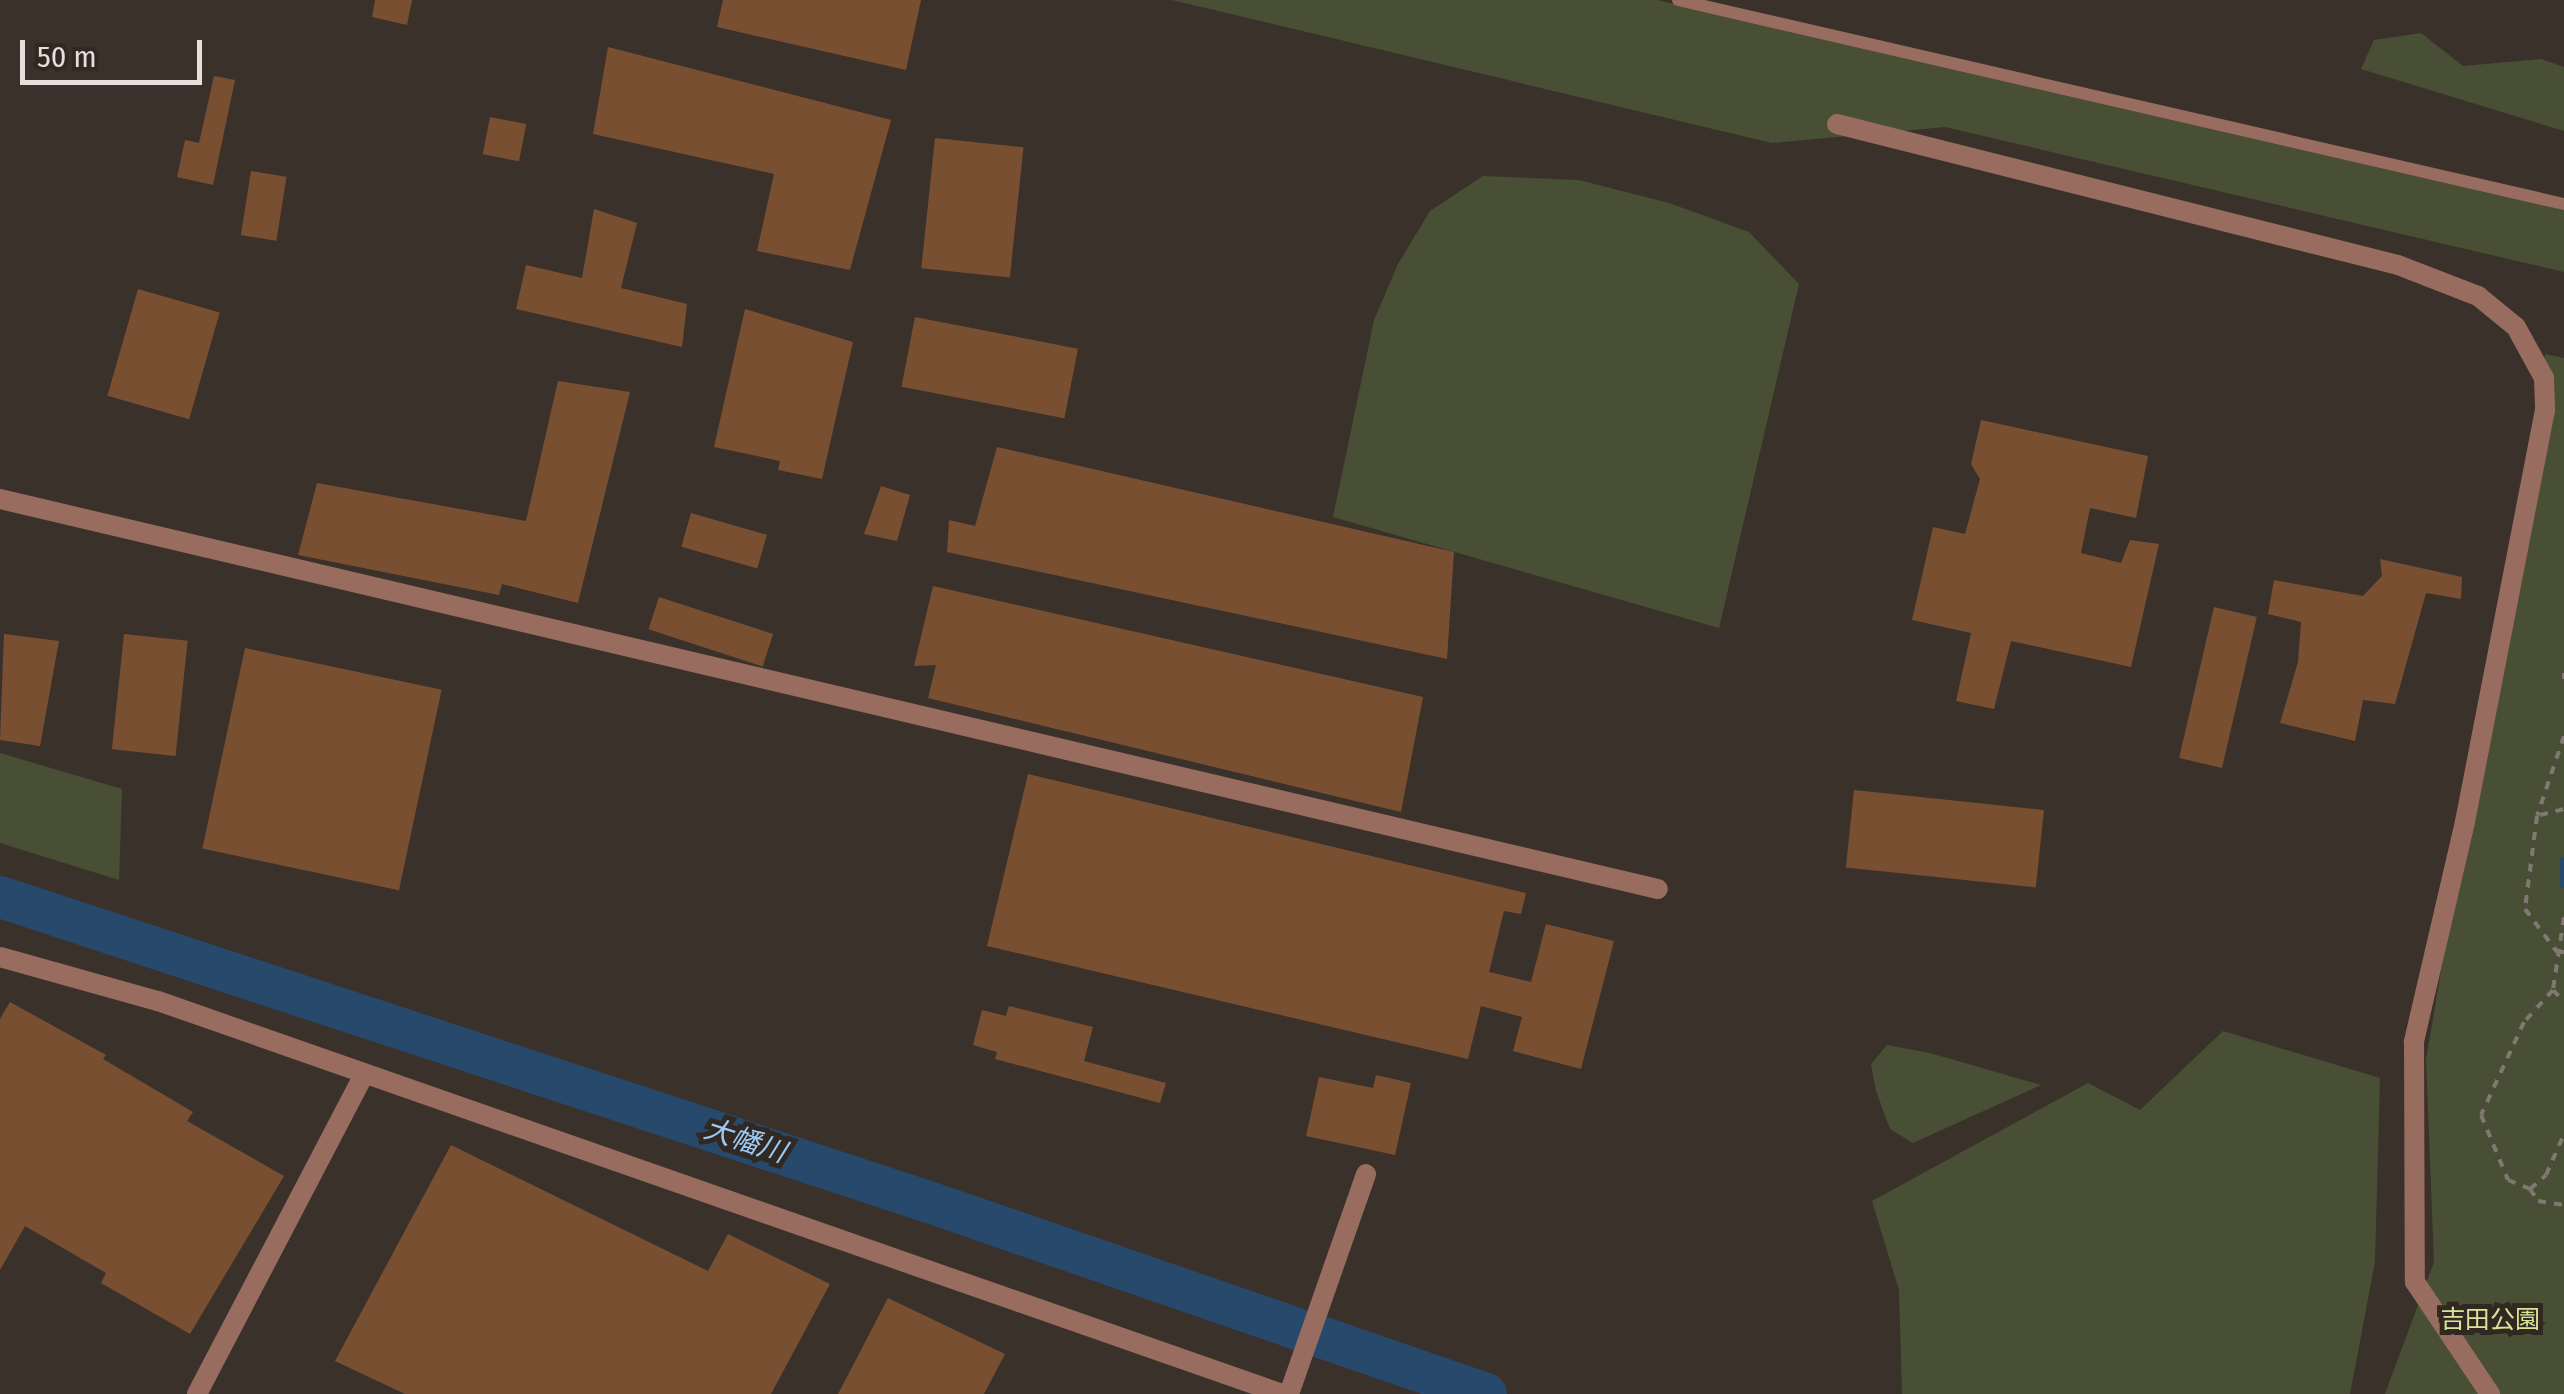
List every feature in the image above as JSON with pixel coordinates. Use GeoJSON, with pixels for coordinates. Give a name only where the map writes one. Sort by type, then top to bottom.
{"type":"FeatureCollection","features":[{"type":"Feature","properties":{"kind":"street"},"geometry":{"type":"LineString","coordinates":[[1837,124],[2398,265],[2478,296],[2516,327],[2544,378],[2544,410],[2465,822],[2414,1042],[2414,1282],[2490,1394]]}},
{"type":"Feature","properties":{"kind":"street"},"geometry":{"type":"LineString","coordinates":[[0,499],[1658,889]]}},
{"type":"Feature","properties":{"kind":"street"},"geometry":{"type":"LineString","coordinates":[[0,957],[158,1001],[364,1076],[1286,1394],[1366,1174]]}},
{"type":"Feature","properties":{"kind":"street"},"geometry":{"type":"LineString","coordinates":[[197,1394],[364,1076]]}},
{"type":"Feature","properties":{"kind":"lane"},"geometry":{"type":"LineString","coordinates":[[1678,0],[2564,204]]}},
{"type":"Feature","properties":{"kind":"path"},"geometry":{"type":"LineString","coordinates":[[2561,952],[2525,909],[2537,816],[2564,736]]}},
{"type":"Feature","properties":{"kind":"path"},"geometry":{"type":"LineString","coordinates":[[2537,816],[2564,809]]}},
{"type":"Feature","properties":{"kind":"path"},"geometry":{"type":"LineString","coordinates":[[2564,916],[2554,990],[2524,1022],[2481,1115],[2495,1142],[2497,1166],[2508,1180],[2530,1188],[2538,1201],[2564,1204]]}},
{"type":"Feature","properties":{"kind":"path"},"geometry":{"type":"LineString","coordinates":[[2554,990],[2564,1002]]}},
{"type":"Feature","properties":{"kind":"path"},"geometry":{"type":"LineString","coordinates":[[2530,1188],[2546,1174],[2564,1134]]}},
{"type":"Feature","properties":{"kind":"green space"},"geometry":{"type":"Polygon","coordinates":[[[1172,0],[1657,0],[2364,158],[2564,210],[2564,272],[1945,127],[1772,143],[1172,0]]]}},
{"type":"Feature","properties":{"kind":"green space"},"geometry":{"type":"Polygon","coordinates":[[[2421,33],[2463,66],[2541,59],[2564,67],[2564,131],[2361,69],[2374,40],[2421,33]]]}},
{"type":"Feature","properties":{"kind":"green space"},"geometry":{"type":"Polygon","coordinates":[[[1483,176],[1579,180],[1669,203],[1749,232],[1799,284],[1719,628],[1333,517],[1374,320],[1398,264],[1430,211],[1483,176]]]}},
{"type":"Feature","properties":{"kind":"green space","name":"吉田公園"},"geometry":{"type":"Polygon","coordinates":[[[2545,354],[2564,358],[2564,1394],[2385,1394],[2434,1262],[2426,1060],[2545,354]]]}},
{"type":"Feature","properties":{"kind":"green space"},"geometry":{"type":"Polygon","coordinates":[[[0,753],[122,789],[119,880],[0,843],[0,753]]]}},
{"type":"Feature","properties":{"kind":"green space"},"geometry":{"type":"Polygon","coordinates":[[[2223,1031],[2380,1078],[2375,1262],[2350,1394],[1902,1394],[1899,1290],[1872,1201],[2088,1083],[2140,1110],[2223,1031]]]}},
{"type":"Feature","properties":{"kind":"green space"},"geometry":{"type":"Polygon","coordinates":[[[1887,1045],[1930,1053],[2041,1085],[1913,1143],[1890,1129],[1876,1091],[1871,1064],[1887,1045]]]}},
{"type":"Feature","properties":{"kind":"building"},"geometry":{"type":"Polygon","coordinates":[[[375,0],[412,0],[407,25],[372,17],[375,0]]]}},
{"type":"Feature","properties":{"kind":"building"},"geometry":{"type":"Polygon","coordinates":[[[723,0],[921,0],[906,70],[717,27],[723,0]]]}},
{"type":"Feature","properties":{"kind":"building"},"geometry":{"type":"Polygon","coordinates":[[[608,47],[891,120],[850,270],[757,251],[774,174],[593,134],[608,47]]]}},
{"type":"Feature","properties":{"kind":"building"},"geometry":{"type":"Polygon","coordinates":[[[214,76],[235,80],[213,185],[177,177],[185,140],[199,143],[214,76]]]}},
{"type":"Feature","properties":{"kind":"building"},"geometry":{"type":"Polygon","coordinates":[[[490,117],[526,124],[519,161],[483,154],[490,117]]]}},
{"type":"Feature","properties":{"kind":"building"},"geometry":{"type":"Polygon","coordinates":[[[935,138],[1024,147],[1010,278],[921,268],[935,138]]]}},
{"type":"Feature","properties":{"kind":"building"},"geometry":{"type":"Polygon","coordinates":[[[251,171],[287,177],[276,241],[241,235],[251,171]]]}},
{"type":"Feature","properties":{"kind":"building"},"geometry":{"type":"Polygon","coordinates":[[[594,209],[637,223],[621,288],[687,304],[682,347],[516,309],[526,265],[582,278],[594,209]]]}},
{"type":"Feature","properties":{"kind":"building"},"geometry":{"type":"Polygon","coordinates":[[[138,289],[220,312],[189,419],[107,396],[138,289]]]}},
{"type":"Feature","properties":{"kind":"building"},"geometry":{"type":"Polygon","coordinates":[[[745,309],[853,342],[822,479],[778,470],[780,461],[714,447],[745,309]]]}},
{"type":"Feature","properties":{"kind":"building"},"geometry":{"type":"Polygon","coordinates":[[[915,317],[1078,349],[1064,418],[901,387],[915,317]]]}},
{"type":"Feature","properties":{"kind":"building"},"geometry":{"type":"Polygon","coordinates":[[[558,381],[630,392],[578,603],[502,584],[499,595],[298,555],[317,483],[526,521],[558,381]]]}},
{"type":"Feature","properties":{"kind":"building"},"geometry":{"type":"Polygon","coordinates":[[[1981,420],[2148,456],[2136,518],[2090,508],[2081,553],[2121,563],[2130,540],[2159,544],[2131,667],[2011,641],[1994,709],[1956,701],[1971,633],[1912,620],[1933,527],[1965,534],[1980,479],[1971,464],[1981,420]]]}},
{"type":"Feature","properties":{"kind":"building"},"geometry":{"type":"Polygon","coordinates":[[[997,447],[1454,552],[1447,659],[947,552],[949,520],[975,526],[997,447]]]}},
{"type":"Feature","properties":{"kind":"building"},"geometry":{"type":"Polygon","coordinates":[[[881,486],[910,495],[897,541],[864,534],[881,486]]]}},
{"type":"Feature","properties":{"kind":"building"},"geometry":{"type":"Polygon","coordinates":[[[691,513],[767,535],[757,568],[681,547],[691,513]]]}},
{"type":"Feature","properties":{"kind":"building"},"geometry":{"type":"Polygon","coordinates":[[[2380,559],[2462,577],[2461,599],[2426,593],[2395,704],[2363,700],[2355,741],[2280,723],[2298,662],[2301,622],[2268,614],[2274,580],[2363,596],[2382,576],[2380,559]]]}},
{"type":"Feature","properties":{"kind":"building"},"geometry":{"type":"Polygon","coordinates":[[[933,586],[1423,697],[1401,812],[928,698],[936,665],[914,666],[933,586]]]}},
{"type":"Feature","properties":{"kind":"building"},"geometry":{"type":"Polygon","coordinates":[[[659,597],[773,634],[763,666],[648,629],[659,597]]]}},
{"type":"Feature","properties":{"kind":"building"},"geometry":{"type":"Polygon","coordinates":[[[2214,607],[2257,617],[2222,768],[2179,758],[2214,607]]]}},
{"type":"Feature","properties":{"kind":"building"},"geometry":{"type":"Polygon","coordinates":[[[4,634],[59,641],[40,746],[0,740],[4,634]]]}},
{"type":"Feature","properties":{"kind":"building"},"geometry":{"type":"Polygon","coordinates":[[[124,634],[188,641],[176,756],[112,749],[124,634]]]}},
{"type":"Feature","properties":{"kind":"building"},"geometry":{"type":"Polygon","coordinates":[[[245,648],[442,690],[399,890],[202,849],[245,648]]]}},
{"type":"Feature","properties":{"kind":"building"},"geometry":{"type":"Polygon","coordinates":[[[1028,774],[1526,893],[1521,914],[1504,911],[1489,972],[1531,982],[1546,924],[1614,941],[1581,1069],[1513,1051],[1522,1017],[1481,1006],[1468,1059],[987,946],[1028,774]]]}},
{"type":"Feature","properties":{"kind":"building"},"geometry":{"type":"Polygon","coordinates":[[[1854,790],[2044,810],[2036,888],[1846,868],[1854,790]]]}},
{"type":"Feature","properties":{"kind":"building"},"geometry":{"type":"Polygon","coordinates":[[[10,1002],[106,1055],[103,1059],[193,1112],[187,1121],[284,1176],[190,1334],[101,1283],[106,1273],[25,1226],[0,1270],[0,1019],[10,1002]]]}},
{"type":"Feature","properties":{"kind":"building"},"geometry":{"type":"Polygon","coordinates":[[[1009,1006],[1093,1027],[1084,1061],[1166,1083],[1160,1103],[995,1059],[997,1052],[973,1045],[982,1010],[1006,1016],[1009,1006]]]}},
{"type":"Feature","properties":{"kind":"building"},"geometry":{"type":"Polygon","coordinates":[[[1376,1075],[1411,1083],[1395,1155],[1306,1136],[1319,1077],[1373,1088],[1376,1075]]]}},
{"type":"Feature","properties":{"kind":"building"},"geometry":{"type":"Polygon","coordinates":[[[451,1145],[708,1271],[728,1234],[830,1284],[771,1394],[405,1394],[335,1361],[451,1145]]]}},
{"type":"Feature","properties":{"kind":"building"},"geometry":{"type":"Polygon","coordinates":[[[888,1298],[1005,1354],[984,1394],[838,1394],[888,1298]]]}},
{"type":"Feature","properties":{"kind":"waterway"},"geometry":{"type":"LineString","coordinates":[[2564,861],[2564,884]]}},
{"type":"Feature","properties":{"kind":"waterway","name":"大幡川"},"geometry":{"type":"LineString","coordinates":[[0,897],[929,1202],[1486,1394]]}}]}
